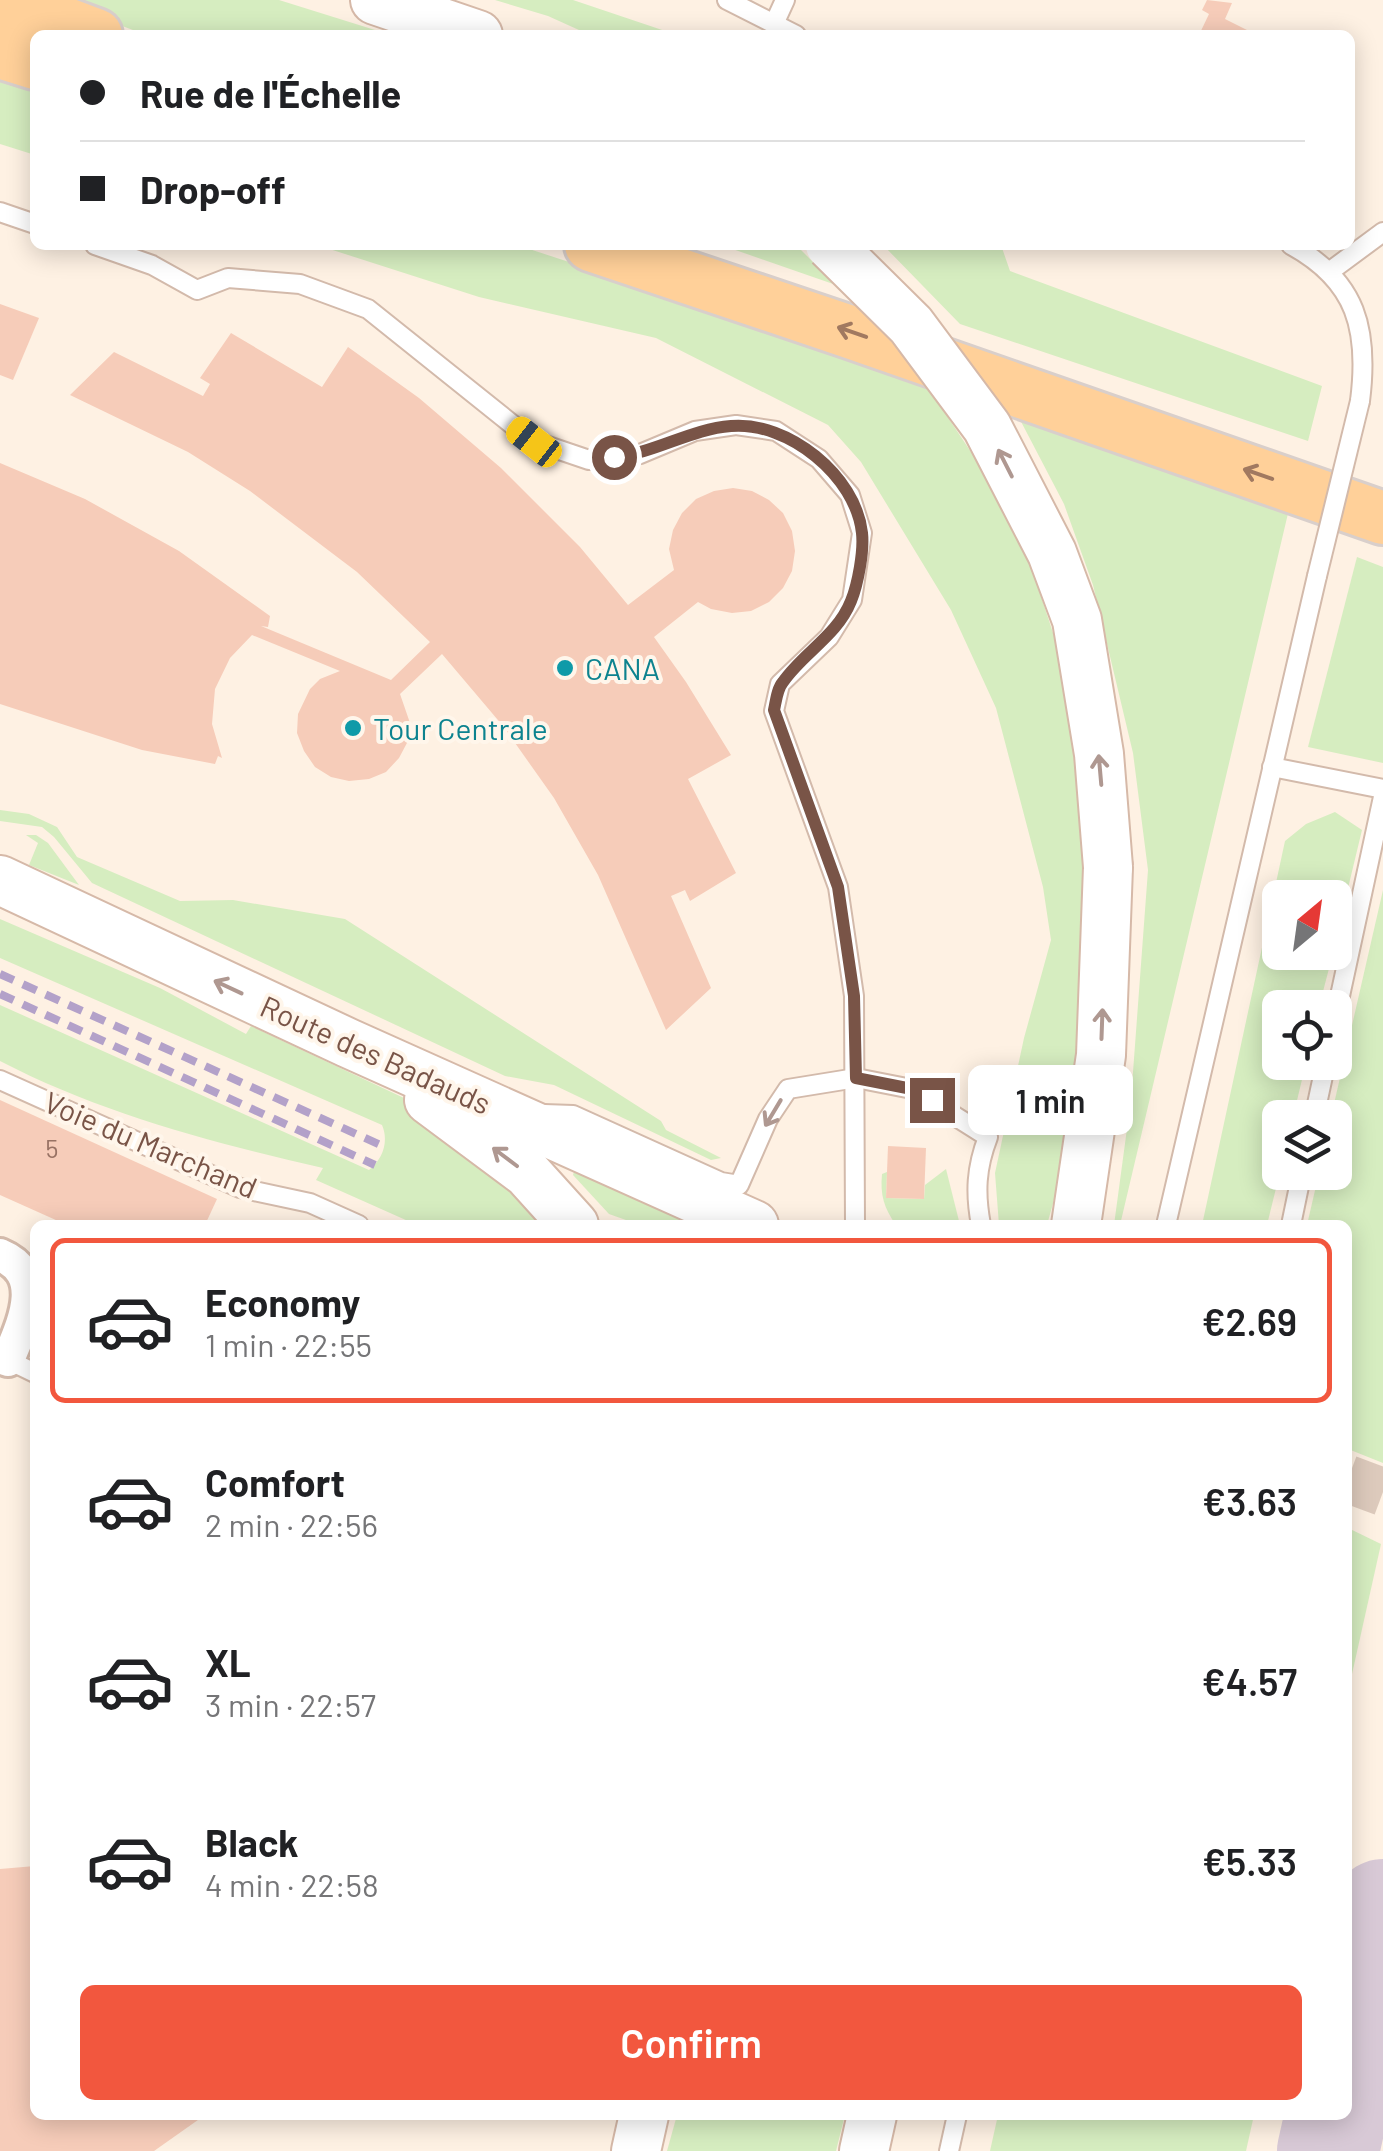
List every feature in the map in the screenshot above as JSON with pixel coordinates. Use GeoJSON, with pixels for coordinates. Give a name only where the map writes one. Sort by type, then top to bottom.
{"type":"FeatureCollection","features":[{"type":"Feature","properties":{"kind":"main road"},"geometry":{"type":"LineString","coordinates":[[2,0],[83,30]]}},
{"type":"Feature","properties":{"kind":"main road"},"geometry":{"type":"LineString","coordinates":[[374,0],[463,30]]}},
{"type":"Feature","properties":{"kind":"main road"},"geometry":{"type":"LineString","coordinates":[[0,52],[30,61]]}},
{"type":"Feature","properties":{"kind":"main road"},"geometry":{"type":"LineString","coordinates":[[606,250],[1383,518]]}},
{"type":"Feature","properties":{"kind":"main road"},"geometry":{"type":"LineString","coordinates":[[835,250],[911,324],[987,428],[1052,553],[1078,620],[1099,754],[1108,867],[1101,1055],[1077,1220]]}},
{"type":"Feature","properties":{"kind":"main road","name":"Route des Badauds"},"geometry":{"type":"LineString","coordinates":[[0,880],[348,1043],[742,1220]]}},
{"type":"Feature","properties":{"kind":"main road"},"geometry":{"type":"LineString","coordinates":[[348,1043],[527,1173],[569,1220]]}},
{"type":"Feature","properties":{"kind":"main road"},"geometry":{"type":"LineString","coordinates":[[636,2151],[643,2120]]}},
{"type":"Feature","properties":{"kind":"main road"},"geometry":{"type":"LineString","coordinates":[[864,2151],[871,2120]]}},
{"type":"Feature","properties":{"kind":"street"},"geometry":{"type":"LineString","coordinates":[[0,1255],[23,1273],[30,1295],[14,1363]]}},
{"type":"Feature","properties":{"kind":"lane"},"geometry":{"type":"LineString","coordinates":[[728,0],[786,30]]}},
{"type":"Feature","properties":{"kind":"lane"},"geometry":{"type":"LineString","coordinates":[[774,24],[785,0]]}},
{"type":"Feature","properties":{"kind":"lane"},"geometry":{"type":"LineString","coordinates":[[0,212],[30,222]]}},
{"type":"Feature","properties":{"kind":"lane"},"geometry":{"type":"LineString","coordinates":[[1329,272],[1383,232]]}},
{"type":"Feature","properties":{"kind":"lane"},"geometry":{"type":"LineString","coordinates":[[109,250],[152,265],[196,290],[228,278],[300,284],[368,309],[534,442],[589,460],[640,454],[695,431],[736,425],[776,431],[819,459],[850,495],[862,533],[852,600],[829,637],[780,684],[774,710],[838,887],[854,996],[856,1217]]}},
{"type":"Feature","properties":{"kind":"lane"},"geometry":{"type":"LineString","coordinates":[[1167,1220],[1360,401],[1366,360],[1352,304],[1329,272],[1298,250]]}},
{"type":"Feature","properties":{"kind":"lane"},"geometry":{"type":"LineString","coordinates":[[1272,768],[1383,789]]}},
{"type":"Feature","properties":{"kind":"lane"},"geometry":{"type":"LineString","coordinates":[[1341,990],[1383,797]]}},
{"type":"Feature","properties":{"kind":"lane"},"geometry":{"type":"LineString","coordinates":[[506,1112],[574,1115],[722,1182],[739,1185],[768,1118],[788,1089],[856,1078],[912,1089],[988,1137],[977,1165],[980,1220]]}},
{"type":"Feature","properties":{"kind":"lane","name":"Voie du Marchand"},"geometry":{"type":"LineString","coordinates":[[0,1080],[240,1188],[310,1203],[348,1220]]}},
{"type":"Feature","properties":{"kind":"lane"},"geometry":{"type":"LineString","coordinates":[[1291,1220],[1298,1190]]}},
{"type":"Feature","properties":{"kind":"lane"},"geometry":{"type":"LineString","coordinates":[[949,2151],[956,2120]]}},
{"type":"Feature","properties":{"kind":"green space"},"geometry":{"type":"Polygon","coordinates":[[[54,0],[279,0],[375,30],[133,30],[54,0]]]}},
{"type":"Feature","properties":{"kind":"green space"},"geometry":{"type":"Polygon","coordinates":[[[495,0],[573,0],[662,30],[579,30],[495,0]]]}},
{"type":"Feature","properties":{"kind":"green space"},"geometry":{"type":"Polygon","coordinates":[[[0,76],[30,86],[30,153],[0,144],[0,76]]]}},
{"type":"Feature","properties":{"kind":"green space"},"geometry":{"type":"Polygon","coordinates":[[[333,250],[532,250],[921,377],[979,464],[1029,560],[1083,742],[1092,922],[1067,1153],[1048,1220],[999,1220],[995,1173],[1024,1038],[1051,940],[1043,887],[996,708],[951,610],[861,462],[828,425],[656,338],[479,297],[333,250]]]}},
{"type":"Feature","properties":{"kind":"green space"},"geometry":{"type":"Polygon","coordinates":[[[735,250],[801,250],[836,285],[735,250]]]}},
{"type":"Feature","properties":{"kind":"green space"},"geometry":{"type":"Polygon","coordinates":[[[888,250],[1003,250],[1010,271],[1322,386],[1308,441],[960,324],[888,250]]]}},
{"type":"Feature","properties":{"kind":"green space"},"geometry":{"type":"Polygon","coordinates":[[[1015,410],[1290,505],[1121,1220],[1115,1220],[1131,1099],[1148,870],[1133,753],[1093,585],[1064,504],[1015,410]]]}},
{"type":"Feature","properties":{"kind":"green space"},"geometry":{"type":"Polygon","coordinates":[[[1357,557],[1383,567],[1383,763],[1308,747],[1357,557]]]}},
{"type":"Feature","properties":{"kind":"green space"},"geometry":{"type":"Polygon","coordinates":[[[0,810],[29,814],[57,827],[77,857],[180,901],[233,900],[345,919],[661,1121],[666,1130],[721,1158],[711,1160],[554,1085],[505,1076],[92,883],[42,827],[0,821],[0,810]]]}},
{"type":"Feature","properties":{"kind":"green space"},"geometry":{"type":"Polygon","coordinates":[[[1335,812],[1362,830],[1350,880],[1277,880],[1285,841],[1306,824],[1335,812]]]}},
{"type":"Feature","properties":{"kind":"green space"},"geometry":{"type":"Polygon","coordinates":[[[26,835],[36,835],[48,843],[79,885],[29,865],[38,843],[26,835]]]}},
{"type":"Feature","properties":{"kind":"green space"},"geometry":{"type":"Polygon","coordinates":[[[1383,890],[1383,1463],[1352,1451],[1352,1220],[1308,1220],[1315,1190],[1352,1190],[1352,1100],[1335,1100],[1339,1080],[1352,1080],[1352,1025],[1383,890]]]}},
{"type":"Feature","properties":{"kind":"green space"},"geometry":{"type":"Polygon","coordinates":[[[0,919],[160,988],[246,1034],[251,1026],[404,1098],[448,1126],[551,1220],[406,1220],[316,1180],[323,1168],[158,1125],[38,1080],[0,1061],[0,1005],[369,1170],[383,1149],[382,1125],[0,958],[0,919]]]}},
{"type":"Feature","properties":{"kind":"green space"},"geometry":{"type":"Polygon","coordinates":[[[1262,947],[1262,970],[1329,970],[1323,990],[1262,990],[1262,1080],[1302,1080],[1297,1100],[1262,1100],[1262,1190],[1276,1190],[1268,1220],[1203,1220],[1262,947]]]}},
{"type":"Feature","properties":{"kind":"green space"},"geometry":{"type":"Polygon","coordinates":[[[575,1168],[695,1220],[626,1220],[609,1214],[573,1175],[575,1168]]]}},
{"type":"Feature","properties":{"kind":"green space"},"geometry":{"type":"Polygon","coordinates":[[[946,1169],[959,1220],[893,1220],[884,1201],[882,1174],[887,1172],[886,1198],[924,1199],[925,1185],[946,1169]]]}},
{"type":"Feature","properties":{"kind":"green space"},"geometry":{"type":"Polygon","coordinates":[[[1352,1530],[1381,1544],[1352,1674],[1352,1530]]]}},
{"type":"Feature","properties":{"kind":"green space"},"geometry":{"type":"Polygon","coordinates":[[[676,2120],[844,2120],[836,2151],[667,2151],[676,2120]]]}},
{"type":"Feature","properties":{"kind":"green space"},"geometry":{"type":"Polygon","coordinates":[[[997,2120],[1253,2120],[1246,2151],[990,2151],[997,2120]]]}},
{"type":"Feature","properties":{"kind":"building"},"geometry":{"type":"Polygon","coordinates":[[[1207,0],[1232,3],[1225,19],[1247,30],[1201,30],[1209,14],[1202,10],[1207,0]]]}},
{"type":"Feature","properties":{"kind":"building"},"geometry":{"type":"Polygon","coordinates":[[[0,304],[39,318],[13,380],[0,375],[0,304]]]}},
{"type":"Feature","properties":{"kind":"building","name":"CANA"},"geometry":{"type":"Polygon","coordinates":[[[231,333],[322,387],[348,347],[419,398],[501,468],[580,547],[628,605],[674,570],[669,549],[673,530],[696,499],[733,488],[752,491],[783,513],[792,531],[792,571],[769,602],[751,611],[732,613],[698,602],[654,637],[731,755],[688,779],[736,873],[690,901],[685,890],[671,896],[711,988],[666,1030],[598,875],[554,798],[503,726],[442,654],[400,694],[410,723],[408,741],[386,772],[369,779],[349,781],[331,777],[315,767],[297,733],[298,714],[310,689],[320,679],[340,671],[252,635],[230,658],[215,689],[212,724],[222,758],[218,756],[215,764],[142,750],[0,704],[0,463],[85,499],[179,551],[270,616],[268,627],[261,626],[391,680],[430,642],[357,572],[250,491],[188,452],[70,395],[114,352],[203,396],[210,384],[200,378],[231,333]]]}},
{"type":"Feature","properties":{"kind":"building"},"geometry":{"type":"Polygon","coordinates":[[[0,1100],[217,1199],[207,1220],[56,1220],[0,1195],[0,1100]]]}},
{"type":"Feature","properties":{"kind":"building"},"geometry":{"type":"Polygon","coordinates":[[[888,1146],[926,1148],[924,1199],[886,1198],[888,1146]]]}},
{"type":"Feature","properties":{"kind":"building"},"geometry":{"type":"Polygon","coordinates":[[[30,1866],[30,2120],[198,2120],[154,2151],[0,2151],[0,1869],[30,1866]]]}},
{"type":"Feature","properties":{"kind":"taxiway"},"geometry":{"type":"LineString","coordinates":[[1352,2046],[1383,1910]]}},
{"type":"Feature","properties":{"kind":"taxiway"},"geometry":{"type":"LineString","coordinates":[[1328,2151],[1335,2120]]}},
{"type":"Feature","properties":{"kind":"tunnel"},"geometry":{"type":"LineString","coordinates":[[1352,1480],[1383,1492]]}},
{"type":"Feature","properties":{"kind":"railway"},"geometry":{"type":"LineString","coordinates":[[0,974],[385,1147]]}},
{"type":"Feature","properties":{"kind":"railway"},"geometry":{"type":"LineString","coordinates":[[0,994],[375,1165]]}},
{"type":"Feature","properties":{"kind":"place","name":"CANA"},"geometry":{"type":"Point","coordinates":[565,668]}},
{"type":"Feature","properties":{"kind":"place","name":"Tour Centrale"},"geometry":{"type":"Point","coordinates":[353,728]}},
{"type":"Feature","properties":{"kind":"route"},"geometry":{"type":"LineString","coordinates":[[614,457],[640,454],[695,431],[736,425],[776,431],[819,459],[850,495],[862,533],[852,600],[829,637],[780,684],[774,710],[838,887],[854,996],[856,1078],[912,1089],[932,1100]]}}]}
